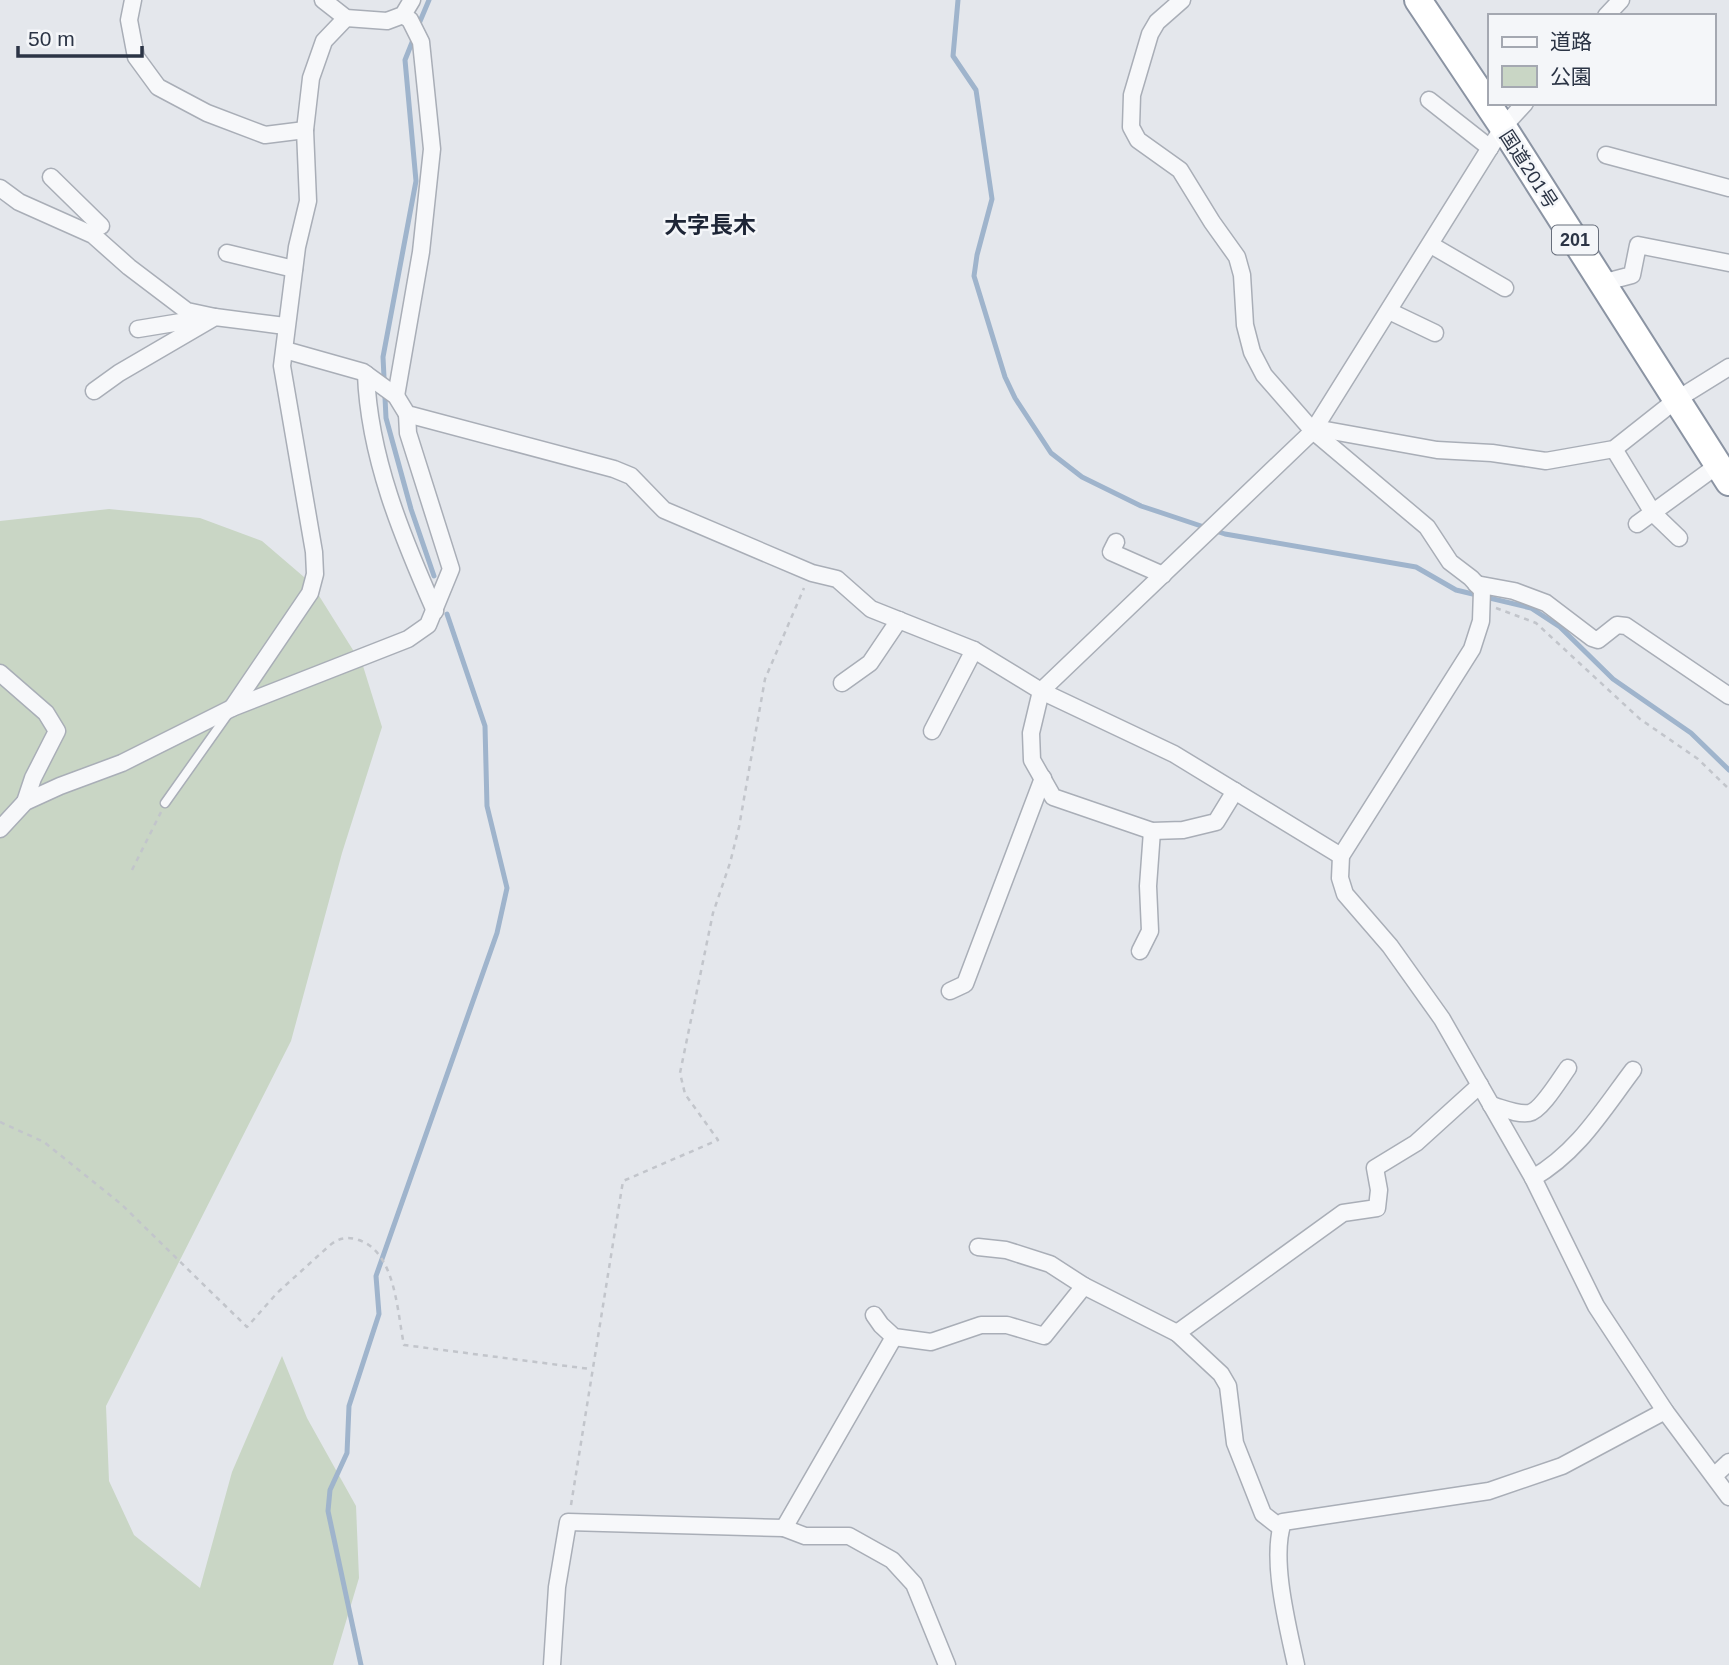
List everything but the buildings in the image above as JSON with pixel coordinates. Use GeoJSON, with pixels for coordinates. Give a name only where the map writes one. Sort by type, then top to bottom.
{"type":"FeatureCollection","features":[{"type":"Feature","properties":{"kind":"highway","name":"国道201号"},"geometry":{"type":"LineString","coordinates":[[1418,0],[1497,137],[1604,286],[1724,474]]}},
{"type":"Feature","properties":{"kind":"street"},"geometry":{"type":"LineString","coordinates":[[133,0],[129,20],[136,57],[158,87],[207,113],[265,135],[306,130]]}},
{"type":"Feature","properties":{"kind":"street"},"geometry":{"type":"LineString","coordinates":[[323,0],[346,18],[387,21],[407,18]]}},
{"type":"Feature","properties":{"kind":"street"},"geometry":{"type":"LineString","coordinates":[[396,395],[421,252],[432,149],[421,42],[407,18],[412,0]]}},
{"type":"Feature","properties":{"kind":"street"},"geometry":{"type":"LineString","coordinates":[[1182,0],[1157,22],[1150,34],[1132,95],[1131,127],[1138,139],[1181,170],[1237,257],[1242,275],[1245,326],[1252,352],[1264,374],[1314,430],[1427,527],[1450,562],[1481,597],[1481,621],[1472,649],[1341,856],[1340,878],[1345,894],[1390,946],[1442,1019],[1533,1178],[1596,1306],[1665,1411],[1729,1497]]}},
{"type":"Feature","properties":{"kind":"street"},"geometry":{"type":"LineString","coordinates":[[1608,14],[1621,0]]}},
{"type":"Feature","properties":{"kind":"street"},"geometry":{"type":"LineString","coordinates":[[232,708],[310,593],[315,574],[314,552],[282,366],[285,326],[308,201],[306,130],[311,78],[324,41],[346,18]]}},
{"type":"Feature","properties":{"kind":"street"},"geometry":{"type":"LineString","coordinates":[[1429,100],[1497,137]]}},
{"type":"Feature","properties":{"kind":"street"},"geometry":{"type":"LineString","coordinates":[[1235,790],[1216,822],[1183,830],[1152,831],[1053,797],[1032,760],[1031,733],[1041,691],[1314,430],[1497,137],[1523,105]]}},
{"type":"Feature","properties":{"kind":"street"},"geometry":{"type":"LineString","coordinates":[[1606,155],[1729,188]]}},
{"type":"Feature","properties":{"kind":"street"},"geometry":{"type":"LineString","coordinates":[[51,177],[102,225],[129,267],[187,311],[285,326]]}},
{"type":"Feature","properties":{"kind":"street"},"geometry":{"type":"LineString","coordinates":[[0,188],[19,202],[102,225]]}},
{"type":"Feature","properties":{"kind":"street"},"geometry":{"type":"LineString","coordinates":[[1431,245],[1505,288]]}},
{"type":"Feature","properties":{"kind":"street"},"geometry":{"type":"LineString","coordinates":[[1604,286],[1613,280],[1632,275],[1639,245],[1729,263]]}},
{"type":"Feature","properties":{"kind":"street"},"geometry":{"type":"LineString","coordinates":[[227,253],[294,269]]}},
{"type":"Feature","properties":{"kind":"street"},"geometry":{"type":"LineString","coordinates":[[1389,311],[1436,333]]}},
{"type":"Feature","properties":{"kind":"street"},"geometry":{"type":"LineString","coordinates":[[138,329],[215,317]]}},
{"type":"Feature","properties":{"kind":"street"},"geometry":{"type":"LineString","coordinates":[[94,391],[119,373],[215,317]]}},
{"type":"Feature","properties":{"kind":"street"},"geometry":{"type":"LineString","coordinates":[[0,829],[25,802],[122,763],[232,708],[408,639],[428,625],[451,569],[408,433],[407,414],[396,395],[370,377],[285,350]]}},
{"type":"Feature","properties":{"kind":"street"},"geometry":{"type":"LineString","coordinates":[[1314,430],[1437,450],[1492,453],[1546,461],[1614,449],[1676,400],[1729,367]]}},
{"type":"Feature","properties":{"kind":"street"},"geometry":{"type":"LineString","coordinates":[[370,377],[372,428],[400,531],[435,611]]}},
{"type":"Feature","properties":{"kind":"street"},"geometry":{"type":"LineString","coordinates":[[407,414],[614,469],[631,476],[664,510],[812,573],[837,579],[872,608],[974,650],[1041,691],[1174,754],[1341,856]]}},
{"type":"Feature","properties":{"kind":"street"},"geometry":{"type":"LineString","coordinates":[[1614,449],[1653,513],[1679,538]]}},
{"type":"Feature","properties":{"kind":"street"},"geometry":{"type":"LineString","coordinates":[[1637,524],[1724,474]]}},
{"type":"Feature","properties":{"kind":"street"},"geometry":{"type":"LineString","coordinates":[[1116,542],[1111,552],[1163,575]]}},
{"type":"Feature","properties":{"kind":"street"},"geometry":{"type":"LineString","coordinates":[[1481,597],[1514,591],[1546,604],[1592,638],[1598,639],[1617,625],[1626,626],[1729,696]]}},
{"type":"Feature","properties":{"kind":"street"},"geometry":{"type":"LineString","coordinates":[[842,683],[870,663],[900,620]]}},
{"type":"Feature","properties":{"kind":"street"},"geometry":{"type":"LineString","coordinates":[[932,731],[974,650]]}},
{"type":"Feature","properties":{"kind":"street"},"geometry":{"type":"LineString","coordinates":[[0,673],[46,713],[57,731],[33,778],[25,802]]}},
{"type":"Feature","properties":{"kind":"street"},"geometry":{"type":"LineString","coordinates":[[950,991],[965,984],[1043,778]]}},
{"type":"Feature","properties":{"kind":"street"},"geometry":{"type":"LineString","coordinates":[[1140,951],[1150,931],[1148,886],[1152,831]]}},
{"type":"Feature","properties":{"kind":"street"},"geometry":{"type":"LineString","coordinates":[[1491,1105],[1524,1114],[1532,1113],[1568,1068]]}},
{"type":"Feature","properties":{"kind":"street"},"geometry":{"type":"LineString","coordinates":[[1533,1178],[1555,1166],[1574,1147],[1633,1070]]}},
{"type":"Feature","properties":{"kind":"street"},"geometry":{"type":"LineString","coordinates":[[1177,1333],[1343,1213],[1377,1208],[1379,1189],[1375,1168],[1416,1143],[1480,1085]]}},
{"type":"Feature","properties":{"kind":"street"},"geometry":{"type":"LineString","coordinates":[[978,1247],[1006,1250],[1050,1264],[1084,1286],[1177,1333],[1221,1374],[1228,1386],[1235,1443],[1263,1514],[1281,1528]]}},
{"type":"Feature","properties":{"kind":"street"},"geometry":{"type":"LineString","coordinates":[[874,1315],[894,1337],[931,1342],[981,1325],[1007,1325],[1044,1336],[1084,1286]]}},
{"type":"Feature","properties":{"kind":"street"},"geometry":{"type":"LineString","coordinates":[[784,1528],[894,1337]]}},
{"type":"Feature","properties":{"kind":"street"},"geometry":{"type":"LineString","coordinates":[[1296,1665],[1281,1584],[1278,1535],[1283,1522],[1489,1491],[1562,1466],[1665,1411]]}},
{"type":"Feature","properties":{"kind":"street"},"geometry":{"type":"LineString","coordinates":[[1714,1476],[1729,1462]]}},
{"type":"Feature","properties":{"kind":"street"},"geometry":{"type":"LineString","coordinates":[[552,1665],[557,1587],[568,1522],[784,1528],[805,1536],[849,1536],[892,1560],[914,1584],[947,1665]]}},
{"type":"Feature","properties":{"kind":"lane"},"geometry":{"type":"LineString","coordinates":[[165,803],[232,708]]}},
{"type":"Feature","properties":{"kind":"path"},"geometry":{"type":"LineString","coordinates":[[568,1522],[623,1181],[718,1140],[685,1094],[680,1073],[712,913],[730,863],[739,827],[765,680],[812,573]]}},
{"type":"Feature","properties":{"kind":"path"},"geometry":{"type":"LineString","coordinates":[[1481,597],[1536,623],[1640,719],[1698,759],[1729,789]]}},
{"type":"Feature","properties":{"kind":"path"},"geometry":{"type":"LineString","coordinates":[[132,870],[165,803]]}},
{"type":"Feature","properties":{"kind":"path"},"geometry":{"type":"LineString","coordinates":[[0,1122],[44,1142],[121,1205],[247,1327],[277,1293],[329,1246],[336,1240],[350,1237],[369,1243],[381,1256],[390,1277],[404,1345],[592,1369]]}},
{"type":"Feature","properties":{"kind":"green space"},"geometry":{"type":"Polygon","coordinates":[[[109,509],[200,518],[262,541],[311,583],[363,666],[382,727],[342,853],[291,1041],[106,1406],[109,1481],[134,1535],[200,1588],[232,1472],[282,1356],[307,1418],[356,1506],[359,1578],[333,1665],[0,1665],[0,521],[109,509]]]}},
{"type":"Feature","properties":{"kind":"waterway"},"geometry":{"type":"LineString","coordinates":[[418,26],[429,0]]}},
{"type":"Feature","properties":{"kind":"waterway"},"geometry":{"type":"LineString","coordinates":[[958,0],[953,56],[976,90],[992,199],[974,276],[1005,377],[1015,398],[1051,453],[1082,477],[1141,506],[1225,534],[1416,567],[1456,590],[1531,608],[1560,627],[1613,679],[1691,733],[1729,770]]}},
{"type":"Feature","properties":{"kind":"waterway"},"geometry":{"type":"LineString","coordinates":[[415,35],[405,60],[416,181],[383,357],[386,418],[411,509],[434,576]]}},
{"type":"Feature","properties":{"kind":"waterway"},"geometry":{"type":"LineString","coordinates":[[361,1665],[328,1511],[330,1490],[347,1453],[349,1406],[379,1314],[376,1276],[497,933],[507,888],[487,806],[485,726],[447,614]]}},
{"type":"Feature","properties":{"kind":"district","name":"大字長木"},"geometry":{"type":"Point","coordinates":[710,225]}}]}
